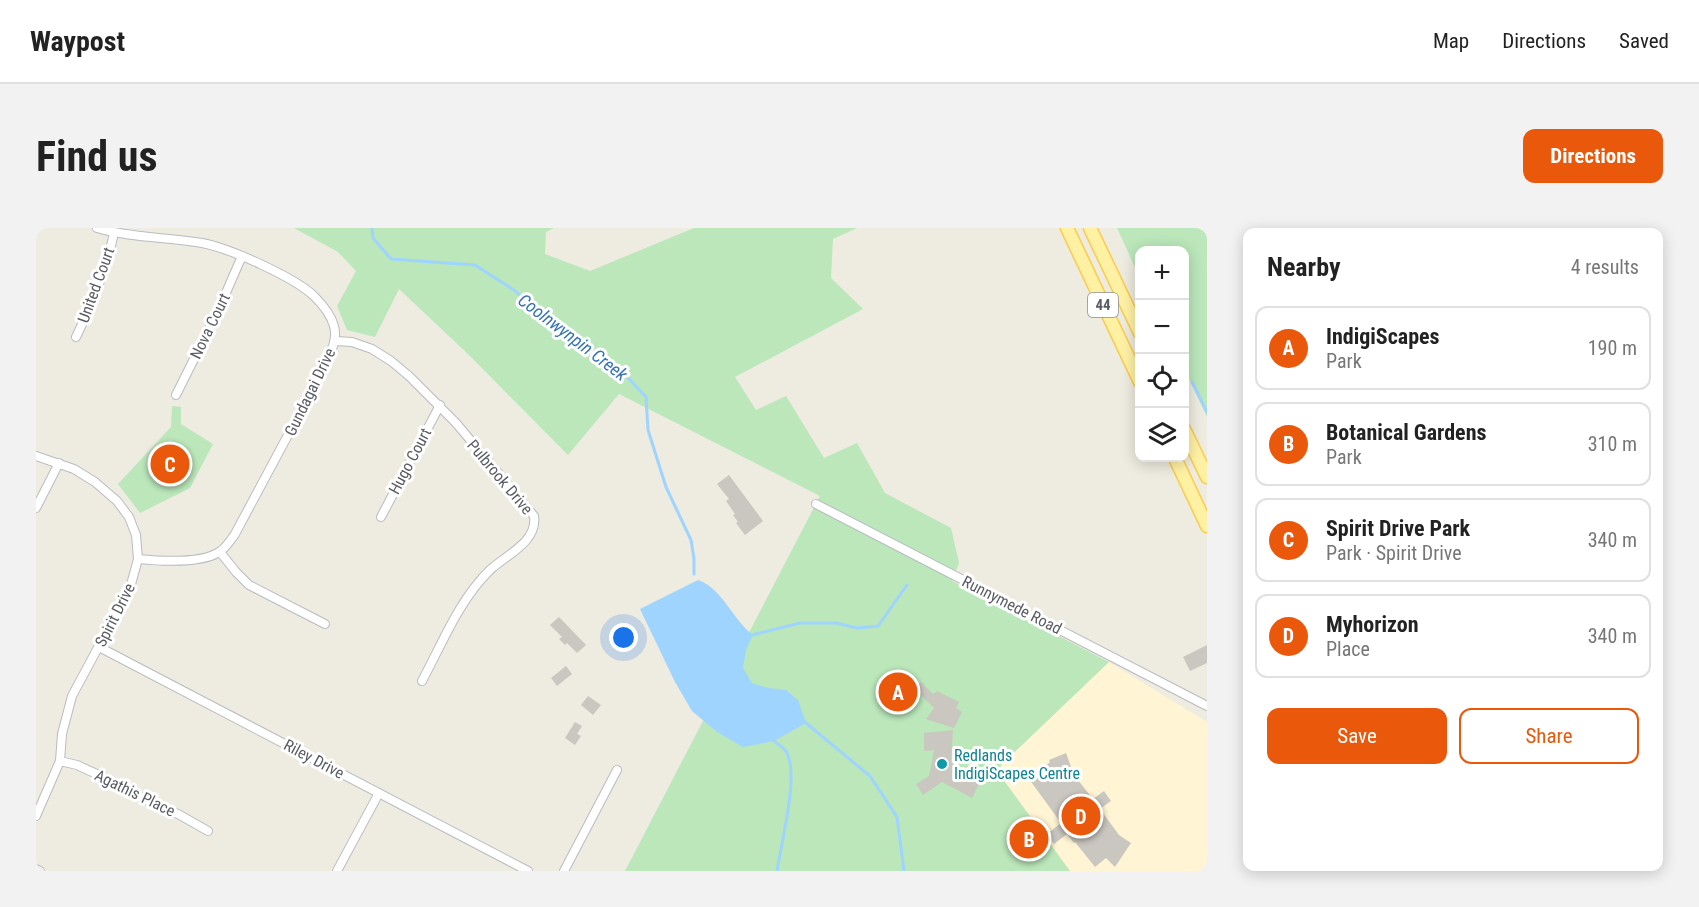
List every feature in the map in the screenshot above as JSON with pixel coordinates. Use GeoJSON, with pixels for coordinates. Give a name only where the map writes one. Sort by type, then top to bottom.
{"type":"FeatureCollection","features":[{"type":"Feature","properties":{"kind":"main road","name":"44"},"geometry":{"type":"LineString","coordinates":[[1067,228],[1135,371]]}},
{"type":"Feature","properties":{"kind":"main road","name":"44"},"geometry":{"type":"LineString","coordinates":[[1090,228],[1135,322]]}},
{"type":"Feature","properties":{"kind":"main road"},"geometry":{"type":"LineString","coordinates":[[1189,438],[1207,477]]}},
{"type":"Feature","properties":{"kind":"main road"},"geometry":{"type":"LineString","coordinates":[[1177,462],[1207,526]]}},
{"type":"Feature","properties":{"kind":"street","name":"Gundagai Drive"},"geometry":{"type":"LineString","coordinates":[[97,228],[114,233],[222,247],[302,286],[328,312],[334,327],[335,340],[325,366],[235,534],[220,552]]}},
{"type":"Feature","properties":{"kind":"street","name":"United Court"},"geometry":{"type":"LineString","coordinates":[[76,337],[94,300],[106,267],[114,233]]}},
{"type":"Feature","properties":{"kind":"street","name":"Nova Court"},"geometry":{"type":"LineString","coordinates":[[176,394],[218,311],[242,256]]}},
{"type":"Feature","properties":{"kind":"street","name":"Pulbrook Drive"},"geometry":{"type":"LineString","coordinates":[[335,340],[352,342],[372,349],[391,361],[440,405],[534,516],[536,525],[528,539],[497,564],[467,598],[422,681]]}},
{"type":"Feature","properties":{"kind":"street","name":"Hugo Court"},"geometry":{"type":"LineString","coordinates":[[381,517],[440,405]]}},
{"type":"Feature","properties":{"kind":"street","name":"Spirit Drive"},"geometry":{"type":"LineString","coordinates":[[36,456],[74,470],[95,482],[117,501],[129,517],[136,535],[138,559],[130,588],[72,696],[62,735],[60,761],[36,816]]}},
{"type":"Feature","properties":{"kind":"street"},"geometry":{"type":"LineString","coordinates":[[36,508],[59,463]]}},
{"type":"Feature","properties":{"kind":"street","name":"Runnymede Road"},"geometry":{"type":"LineString","coordinates":[[816,504],[1207,706]]}},
{"type":"Feature","properties":{"kind":"street"},"geometry":{"type":"LineString","coordinates":[[138,559],[156,561],[196,559],[220,552],[249,585],[325,624]]}},
{"type":"Feature","properties":{"kind":"street","name":"Riley Drive"},"geometry":{"type":"LineString","coordinates":[[99,647],[528,871]]}},
{"type":"Feature","properties":{"kind":"street","name":"Agathis Place"},"geometry":{"type":"LineString","coordinates":[[60,761],[77,765],[125,787],[208,831]]}},
{"type":"Feature","properties":{"kind":"street"},"geometry":{"type":"LineString","coordinates":[[564,871],[617,770]]}},
{"type":"Feature","properties":{"kind":"street"},"geometry":{"type":"LineString","coordinates":[[337,871],[379,793]]}},
{"type":"Feature","properties":{"kind":"street"},"geometry":{"type":"LineString","coordinates":[[36,869],[40,871]]}},
{"type":"Feature","properties":{"kind":"shaded area"},"geometry":{"type":"Polygon","coordinates":[[[1109,662],[1207,722],[1207,871],[1070,871],[1000,775],[1001,765],[1109,662]]]}},
{"type":"Feature","properties":{"kind":"green space"},"geometry":{"type":"Polygon","coordinates":[[[294,228],[554,228],[546,232],[545,254],[590,271],[694,228],[857,228],[833,239],[831,278],[863,309],[735,377],[756,410],[786,396],[824,458],[857,443],[885,493],[951,528],[959,563],[952,581],[1109,662],[1001,765],[1000,775],[1070,871],[625,871],[820,496],[619,394],[568,455],[469,355],[399,289],[375,337],[347,330],[337,306],[356,271],[338,252],[294,228]]]}},
{"type":"Feature","properties":{"kind":"green space"},"geometry":{"type":"Polygon","coordinates":[[[1117,228],[1207,228],[1207,417],[1189,379],[1189,246],[1135,246],[1135,267],[1117,228]]]}},
{"type":"Feature","properties":{"kind":"green space"},"geometry":{"type":"Polygon","coordinates":[[[172,406],[181,407],[181,424],[213,444],[190,488],[140,513],[118,484],[171,427],[172,406]]]}},
{"type":"Feature","properties":{"kind":"water"},"geometry":{"type":"Polygon","coordinates":[[[698,580],[721,597],[753,635],[746,650],[743,668],[752,683],[786,690],[798,700],[806,723],[774,741],[743,747],[717,732],[692,711],[675,682],[640,609],[698,580]]]}},
{"type":"Feature","properties":{"kind":"building"},"geometry":{"type":"Polygon","coordinates":[[[729,475],[763,521],[745,535],[736,523],[738,522],[733,515],[735,514],[726,501],[729,499],[717,484],[729,475]]]}},
{"type":"Feature","properties":{"kind":"building"},"geometry":{"type":"Polygon","coordinates":[[[559,617],[586,645],[577,653],[559,639],[562,637],[550,625],[559,617]]]}},
{"type":"Feature","properties":{"kind":"building"},"geometry":{"type":"Polygon","coordinates":[[[1207,645],[1207,663],[1190,671],[1183,657],[1207,645]]]}},
{"type":"Feature","properties":{"kind":"building"},"geometry":{"type":"Polygon","coordinates":[[[566,666],[572,674],[557,686],[551,678],[566,666]]]}},
{"type":"Feature","properties":{"kind":"building","name":"Redlands IndigiScapes Centre"},"geometry":{"type":"Polygon","coordinates":[[[921,682],[933,694],[937,691],[959,702],[956,708],[962,712],[954,728],[926,719],[934,708],[914,688],[921,682]]]}},
{"type":"Feature","properties":{"kind":"building"},"geometry":{"type":"Polygon","coordinates":[[[588,696],[601,705],[593,715],[581,705],[588,696]]]}},
{"type":"Feature","properties":{"kind":"building"},"geometry":{"type":"Polygon","coordinates":[[[575,722],[582,726],[577,734],[581,736],[575,745],[565,738],[575,722]]]}},
{"type":"Feature","properties":{"kind":"building","name":"Redlands IndigiScapes Centre"},"geometry":{"type":"Polygon","coordinates":[[[953,730],[951,762],[955,765],[956,771],[979,784],[972,798],[942,782],[923,795],[916,784],[929,776],[934,750],[924,751],[924,733],[953,730]]]}},
{"type":"Feature","properties":{"kind":"building"},"geometry":{"type":"Polygon","coordinates":[[[1066,753],[1074,775],[1093,799],[1104,791],[1111,801],[1100,809],[1119,835],[1131,843],[1115,867],[1106,858],[1095,867],[1067,834],[1054,844],[1047,834],[1061,823],[1029,779],[1050,762],[1049,760],[1066,753]]]}},
{"type":"Feature","properties":{"kind":"waterway","name":"Coolnwynpin Creek"},"geometry":{"type":"LineString","coordinates":[[372,228],[373,238],[391,259],[475,265],[514,290],[540,314],[617,366],[646,397],[648,430],[666,487],[691,540],[694,574]]}},
{"type":"Feature","properties":{"kind":"waterway"},"geometry":{"type":"LineString","coordinates":[[1192,382],[1207,412]]}},
{"type":"Feature","properties":{"kind":"waterway"},"geometry":{"type":"LineString","coordinates":[[752,635],[800,623],[836,623],[857,628],[878,626],[907,585]]}},
{"type":"Feature","properties":{"kind":"waterway","name":"Coolnwynpin Creek"},"geometry":{"type":"LineString","coordinates":[[803,722],[870,776],[897,817],[904,871]]}},
{"type":"Feature","properties":{"kind":"waterway","name":"Coolnwynpin Creek"},"geometry":{"type":"LineString","coordinates":[[773,740],[787,753],[791,777],[788,810],[777,871]]}},
{"type":"Feature","properties":{"kind":"place","name":"Spirit Drive Park"},"geometry":{"type":"Point","coordinates":[170,464]}},
{"type":"Feature","properties":{"kind":"place","name":"IndigiScapes"},"geometry":{"type":"Point","coordinates":[898,692]}},
{"type":"Feature","properties":{"kind":"place","name":"Redlands IndigiScapes Centre"},"geometry":{"type":"Point","coordinates":[942,764]}},
{"type":"Feature","properties":{"kind":"place","name":"Myhorizon"},"geometry":{"type":"Point","coordinates":[1081,816]}},
{"type":"Feature","properties":{"kind":"place","name":"Botanical Gardens"},"geometry":{"type":"Point","coordinates":[1029,839]}}]}
